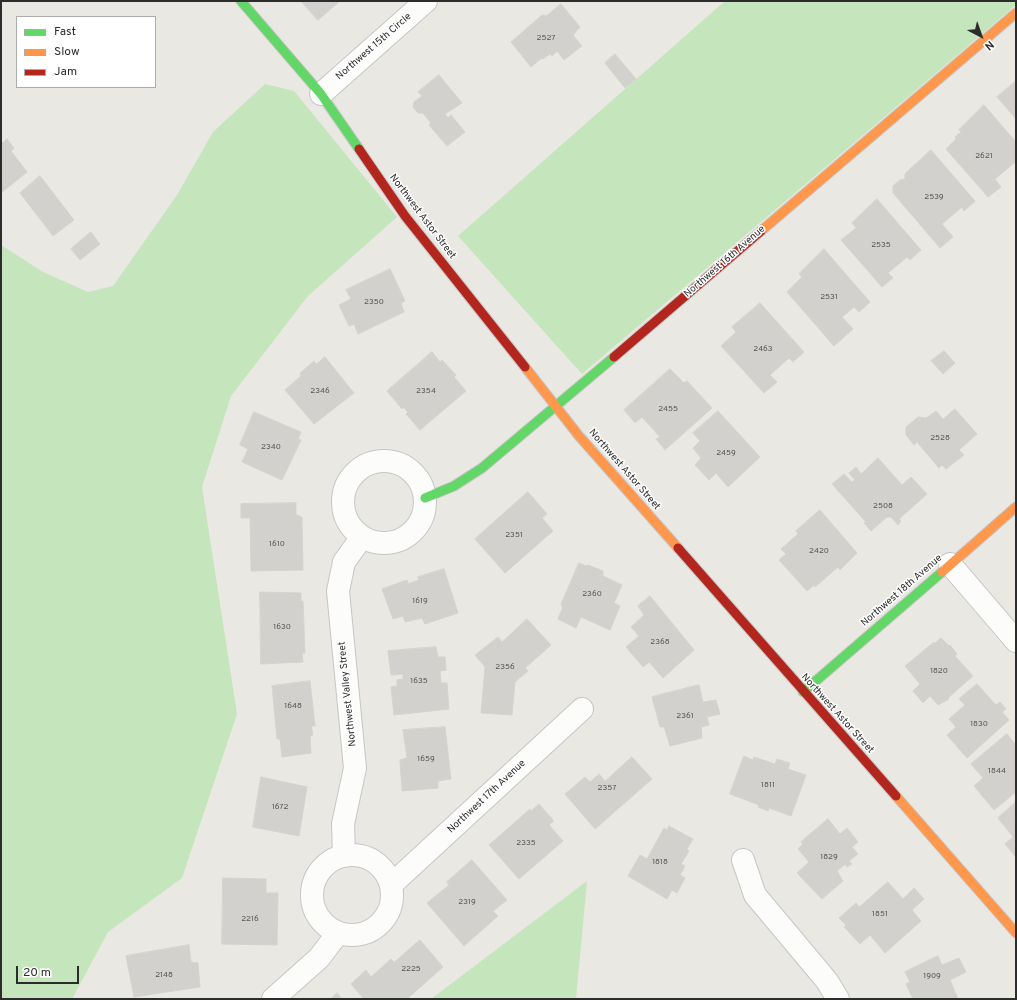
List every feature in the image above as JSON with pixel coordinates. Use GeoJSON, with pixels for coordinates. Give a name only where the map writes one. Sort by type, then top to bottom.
{"type":"FeatureCollection","features":[{"type":"Feature","properties":{"kind":"street","name":"Northwest Astor Street"},"geometry":{"type":"LineString","coordinates":[[241,1],[321,94],[406,216],[589,448],[1016,932]]}},
{"type":"Feature","properties":{"kind":"street","name":"Northwest 15th Circle"},"geometry":{"type":"LineString","coordinates":[[321,94],[426,1]]}},
{"type":"Feature","properties":{"kind":"street","name":"Northwest 16th Avenue"},"geometry":{"type":"LineString","coordinates":[[425,498],[454,486],[482,468],[556,407],[1016,13]]}},
{"type":"Feature","properties":{"kind":"street"},"geometry":{"type":"LineString","coordinates":[[382,461],[402,465],[418,478],[423,488],[425,498],[425,509],[415,530],[406,537],[395,542],[384,543],[372,542],[362,537],[354,530],[348,522],[343,502],[349,482],[363,467],[382,461]]}},
{"type":"Feature","properties":{"kind":"street","name":"Northwest 18th Avenue"},"geometry":{"type":"LineString","coordinates":[[803,692],[1016,507]]}},
{"type":"Feature","properties":{"kind":"street","name":"Northwest Valley Street"},"geometry":{"type":"LineString","coordinates":[[344,856],[343,824],[354,768],[338,591],[344,562],[362,537]]}},
{"type":"Feature","properties":{"kind":"street"},"geometry":{"type":"LineString","coordinates":[[950,564],[1016,640]]}},
{"type":"Feature","properties":{"kind":"street","name":"Northwest 17th Avenue"},"geometry":{"type":"LineString","coordinates":[[391,885],[582,709]]}},
{"type":"Feature","properties":{"kind":"street"},"geometry":{"type":"LineString","coordinates":[[344,856],[359,856],[373,861],[384,872],[391,885],[392,893],[388,914],[379,925],[367,933],[360,935],[338,933],[332,930],[320,920],[314,907],[312,893],[319,872],[330,862],[344,856]]}},
{"type":"Feature","properties":{"kind":"street"},"geometry":{"type":"LineString","coordinates":[[743,860],[754,895],[827,981],[838,999]]}},
{"type":"Feature","properties":{"kind":"street"},"geometry":{"type":"LineString","coordinates":[[273,999],[319,958],[338,933]]}},
{"type":"Feature","properties":{"kind":"green space"},"geometry":{"type":"Polygon","coordinates":[[[725,1],[1016,1],[1016,5],[582,374],[458,236],[725,1]]]}},
{"type":"Feature","properties":{"kind":"green space"},"geometry":{"type":"Polygon","coordinates":[[[265,84],[294,91],[397,217],[308,296],[231,396],[202,487],[237,714],[182,878],[108,932],[72,999],[1,999],[1,245],[43,272],[88,292],[113,286],[177,195],[213,132],[265,84]]]}},
{"type":"Feature","properties":{"kind":"green space"},"geometry":{"type":"Polygon","coordinates":[[[587,881],[576,999],[431,999],[587,881]]]}},
{"type":"Feature","properties":{"kind":"building"},"geometry":{"type":"Polygon","coordinates":[[[301,1],[340,1],[318,20],[301,1]]]}},
{"type":"Feature","properties":{"kind":"building"},"geometry":{"type":"Polygon","coordinates":[[[561,4],[580,27],[573,35],[582,46],[564,60],[557,51],[552,56],[550,54],[543,59],[542,58],[531,67],[511,42],[542,15],[546,16],[561,4]]]}},
{"type":"Feature","properties":{"kind":"building"},"geometry":{"type":"Polygon","coordinates":[[[615,54],[636,79],[625,88],[605,63],[615,54]]]}},
{"type":"Feature","properties":{"kind":"building"},"geometry":{"type":"Polygon","coordinates":[[[439,75],[462,103],[445,114],[448,118],[451,115],[465,132],[447,146],[429,125],[431,123],[423,113],[418,113],[413,107],[414,102],[422,96],[418,92],[439,75]]]}},
{"type":"Feature","properties":{"kind":"building"},"geometry":{"type":"Polygon","coordinates":[[[1016,81],[1016,119],[997,97],[1016,81]]]}},
{"type":"Feature","properties":{"kind":"building"},"geometry":{"type":"Polygon","coordinates":[[[984,105],[1016,142],[1016,165],[1014,163],[995,179],[1001,187],[988,197],[946,149],[961,132],[959,130],[984,105]]]}},
{"type":"Feature","properties":{"kind":"building"},"geometry":{"type":"Polygon","coordinates":[[[7,139],[14,148],[11,151],[27,172],[1,193],[1,140],[3,143],[7,139]]]}},
{"type":"Feature","properties":{"kind":"building"},"geometry":{"type":"Polygon","coordinates":[[[931,150],[975,201],[964,211],[962,207],[942,224],[953,237],[940,248],[893,193],[893,186],[900,180],[905,179],[905,174],[931,150]]]}},
{"type":"Feature","properties":{"kind":"building"},"geometry":{"type":"Polygon","coordinates":[[[40,176],[74,220],[53,236],[20,193],[40,176]]]}},
{"type":"Feature","properties":{"kind":"building"},"geometry":{"type":"Polygon","coordinates":[[[877,199],[921,250],[910,260],[907,257],[888,273],[893,278],[882,287],[841,240],[856,228],[852,223],[877,199]]]}},
{"type":"Feature","properties":{"kind":"building"},"geometry":{"type":"Polygon","coordinates":[[[91,232],[100,244],[80,260],[71,249],[91,232]]]}},
{"type":"Feature","properties":{"kind":"building"},"geometry":{"type":"Polygon","coordinates":[[[824,249],[870,302],[859,312],[854,307],[842,317],[853,329],[834,346],[787,292],[802,277],[799,274],[824,249]]]}},
{"type":"Feature","properties":{"kind":"building"},"geometry":{"type":"Polygon","coordinates":[[[390,269],[405,301],[401,303],[404,312],[358,334],[354,324],[349,326],[339,305],[351,299],[346,290],[390,269]]]}},
{"type":"Feature","properties":{"kind":"building"},"geometry":{"type":"Polygon","coordinates":[[[760,303],[804,352],[793,362],[789,358],[770,375],[777,382],[764,393],[721,346],[736,332],[732,327],[760,303]]]}},
{"type":"Feature","properties":{"kind":"building"},"geometry":{"type":"Polygon","coordinates":[[[944,351],[955,363],[943,374],[931,361],[944,351]]]}},
{"type":"Feature","properties":{"kind":"building"},"geometry":{"type":"Polygon","coordinates":[[[432,352],[440,362],[442,360],[456,375],[454,377],[466,391],[420,430],[406,414],[408,412],[403,407],[402,409],[387,391],[432,352]]]}},
{"type":"Feature","properties":{"kind":"building"},"geometry":{"type":"Polygon","coordinates":[[[325,357],[354,393],[314,424],[285,390],[301,376],[300,373],[314,361],[316,364],[325,357]]]}},
{"type":"Feature","properties":{"kind":"building"},"geometry":{"type":"Polygon","coordinates":[[[670,369],[684,383],[687,381],[712,408],[665,450],[656,439],[660,437],[642,417],[635,423],[624,410],[670,369]]]}},
{"type":"Feature","properties":{"kind":"building"},"geometry":{"type":"Polygon","coordinates":[[[955,409],[977,434],[959,450],[964,455],[946,469],[942,465],[939,468],[917,442],[914,445],[906,435],[906,427],[918,417],[926,418],[936,411],[943,419],[955,409]]]}},
{"type":"Feature","properties":{"kind":"building"},"geometry":{"type":"Polygon","coordinates":[[[718,411],[760,457],[728,487],[716,473],[709,480],[695,465],[701,458],[693,448],[700,441],[693,433],[718,411]]]}},
{"type":"Feature","properties":{"kind":"building"},"geometry":{"type":"Polygon","coordinates":[[[254,412],[301,432],[298,439],[301,440],[282,480],[242,462],[248,449],[240,445],[254,412]]]}},
{"type":"Feature","properties":{"kind":"building"},"geometry":{"type":"Polygon","coordinates":[[[878,458],[902,485],[911,477],[927,494],[899,519],[901,521],[898,525],[891,517],[887,517],[871,531],[864,523],[866,522],[832,484],[844,474],[852,482],[855,480],[849,473],[856,467],[861,474],[878,458]]]}},
{"type":"Feature","properties":{"kind":"building"},"geometry":{"type":"Polygon","coordinates":[[[528,492],[547,514],[542,518],[553,531],[505,573],[475,539],[528,492]]]}},
{"type":"Feature","properties":{"kind":"building"},"geometry":{"type":"Polygon","coordinates":[[[296,503],[296,515],[302,517],[303,570],[251,571],[250,518],[241,518],[241,504],[296,503]]]}},
{"type":"Feature","properties":{"kind":"building"},"geometry":{"type":"Polygon","coordinates":[[[820,510],[857,553],[840,570],[838,567],[815,587],[814,585],[807,591],[779,560],[786,554],[781,549],[798,534],[796,531],[820,510]]]}},
{"type":"Feature","properties":{"kind":"building"},"geometry":{"type":"Polygon","coordinates":[[[579,563],[603,571],[603,576],[622,585],[614,603],[620,606],[610,630],[581,617],[576,628],[558,619],[563,607],[561,605],[579,563]]]}},
{"type":"Feature","properties":{"kind":"building"},"geometry":{"type":"Polygon","coordinates":[[[444,569],[458,613],[425,624],[422,618],[405,622],[403,616],[393,619],[382,589],[407,580],[408,584],[419,580],[418,577],[444,569]]]}},
{"type":"Feature","properties":{"kind":"building"},"geometry":{"type":"Polygon","coordinates":[[[260,592],[301,593],[301,601],[303,601],[305,653],[302,653],[303,662],[261,664],[260,592]]]}},
{"type":"Feature","properties":{"kind":"building"},"geometry":{"type":"Polygon","coordinates":[[[650,596],[694,650],[663,678],[649,662],[643,667],[626,647],[639,636],[631,627],[644,615],[638,606],[650,596]]]}},
{"type":"Feature","properties":{"kind":"building"},"geometry":{"type":"Polygon","coordinates":[[[527,619],[551,645],[525,668],[528,671],[515,682],[512,715],[481,713],[485,667],[475,655],[498,637],[502,642],[527,619]]]}},
{"type":"Feature","properties":{"kind":"building"},"geometry":{"type":"Polygon","coordinates":[[[941,638],[949,646],[950,645],[957,654],[955,656],[973,676],[948,698],[949,699],[938,705],[930,696],[923,703],[913,691],[920,684],[905,666],[941,638]]]}},
{"type":"Feature","properties":{"kind":"building"},"geometry":{"type":"Polygon","coordinates":[[[436,647],[438,657],[445,657],[446,670],[440,671],[441,683],[447,683],[449,709],[394,715],[391,687],[397,686],[397,680],[403,679],[403,674],[391,675],[388,651],[436,647]]]}},
{"type":"Feature","properties":{"kind":"building"},"geometry":{"type":"Polygon","coordinates":[[[310,681],[315,726],[311,726],[313,735],[310,736],[311,753],[282,757],[280,739],[277,739],[272,686],[310,681]]]}},
{"type":"Feature","properties":{"kind":"building"},"geometry":{"type":"Polygon","coordinates":[[[977,684],[996,705],[1000,702],[1006,709],[1002,712],[1009,720],[967,758],[947,735],[956,727],[949,719],[965,705],[959,699],[977,684]]]}},
{"type":"Feature","properties":{"kind":"building"},"geometry":{"type":"Polygon","coordinates":[[[699,685],[703,702],[716,700],[720,714],[707,717],[709,725],[701,727],[702,738],[670,746],[664,727],[660,727],[652,697],[699,685]]]}},
{"type":"Feature","properties":{"kind":"building"},"geometry":{"type":"Polygon","coordinates":[[[445,727],[451,779],[438,781],[438,788],[402,791],[400,760],[407,758],[403,730],[445,727]]]}},
{"type":"Feature","properties":{"kind":"building"},"geometry":{"type":"Polygon","coordinates":[[[1007,734],[1016,745],[1016,792],[994,810],[974,786],[983,778],[971,764],[1007,734]]]}},
{"type":"Feature","properties":{"kind":"building"},"geometry":{"type":"Polygon","coordinates":[[[744,756],[753,760],[754,757],[775,764],[777,759],[790,763],[788,769],[806,775],[791,816],[769,808],[768,811],[758,807],[759,805],[730,794],[744,756]]]}},
{"type":"Feature","properties":{"kind":"building"},"geometry":{"type":"Polygon","coordinates":[[[632,757],[652,779],[595,829],[565,794],[585,777],[590,782],[599,774],[605,781],[632,757]]]}},
{"type":"Feature","properties":{"kind":"building"},"geometry":{"type":"Polygon","coordinates":[[[261,777],[307,787],[299,836],[253,827],[261,777]]]}},
{"type":"Feature","properties":{"kind":"building"},"geometry":{"type":"Polygon","coordinates":[[[1016,802],[1016,857],[1005,844],[1013,837],[998,818],[1016,802]]]}},
{"type":"Feature","properties":{"kind":"building"},"geometry":{"type":"Polygon","coordinates":[[[539,804],[554,821],[549,825],[563,841],[519,879],[489,845],[530,809],[531,811],[539,804]]]}},
{"type":"Feature","properties":{"kind":"building"},"geometry":{"type":"Polygon","coordinates":[[[828,819],[840,834],[847,828],[858,842],[852,847],[858,854],[849,861],[852,864],[847,867],[845,864],[837,871],[843,881],[822,899],[797,873],[809,862],[798,849],[803,844],[801,842],[828,819]]]}},
{"type":"Feature","properties":{"kind":"building"},"geometry":{"type":"Polygon","coordinates":[[[669,826],[693,839],[687,849],[689,851],[681,864],[685,866],[680,875],[685,878],[677,893],[672,890],[667,899],[628,876],[640,855],[647,859],[664,828],[667,830],[669,826]]]}},
{"type":"Feature","properties":{"kind":"building"},"geometry":{"type":"Polygon","coordinates":[[[472,860],[507,900],[493,911],[498,916],[464,946],[427,903],[449,885],[447,882],[472,860]]]}},
{"type":"Feature","properties":{"kind":"building"},"geometry":{"type":"Polygon","coordinates":[[[223,878],[266,879],[266,893],[278,893],[277,945],[222,944],[223,878]]]}},
{"type":"Feature","properties":{"kind":"building"},"geometry":{"type":"Polygon","coordinates":[[[888,882],[903,899],[914,888],[924,899],[912,910],[921,921],[885,953],[870,935],[860,944],[844,927],[846,925],[839,918],[856,903],[859,907],[888,882]]]}},
{"type":"Feature","properties":{"kind":"building"},"geometry":{"type":"Polygon","coordinates":[[[420,940],[443,967],[407,999],[364,999],[351,984],[366,970],[371,977],[391,959],[394,962],[420,940]]]}},
{"type":"Feature","properties":{"kind":"building"},"geometry":{"type":"Polygon","coordinates":[[[189,945],[191,962],[198,963],[200,987],[134,997],[126,956],[189,945]]]}},
{"type":"Feature","properties":{"kind":"building"},"geometry":{"type":"Polygon","coordinates":[[[938,956],[942,965],[959,958],[966,972],[950,980],[958,999],[913,999],[906,984],[910,982],[905,972],[938,956]]]}},
{"type":"Feature","properties":{"kind":"building"},"geometry":{"type":"Polygon","coordinates":[[[337,993],[342,999],[331,999],[337,993]]]}},
{"type":"Feature","properties":{"kind":"traffic: fast"},"geometry":{"type":"LineString","coordinates":[[241,1],[321,94],[359,149]]}},
{"type":"Feature","properties":{"kind":"traffic: fast"},"geometry":{"type":"LineString","coordinates":[[425,498],[454,486],[482,468],[614,357]]}},
{"type":"Feature","properties":{"kind":"traffic: fast"},"geometry":{"type":"LineString","coordinates":[[803,692],[942,572]]}},
{"type":"Feature","properties":{"kind":"traffic: slow"},"geometry":{"type":"LineString","coordinates":[[761,231],[1016,13]]}},
{"type":"Feature","properties":{"kind":"traffic: slow"},"geometry":{"type":"LineString","coordinates":[[525,367],[579,436],[678,548]]}},
{"type":"Feature","properties":{"kind":"traffic: slow"},"geometry":{"type":"LineString","coordinates":[[942,572],[1016,507]]}},
{"type":"Feature","properties":{"kind":"traffic: slow"},"geometry":{"type":"LineString","coordinates":[[896,796],[1016,933]]}},
{"type":"Feature","properties":{"kind":"traffic: jam"},"geometry":{"type":"LineString","coordinates":[[359,149],[405,216],[525,367]]}},
{"type":"Feature","properties":{"kind":"traffic: jam"},"geometry":{"type":"LineString","coordinates":[[614,357],[761,231]]}},
{"type":"Feature","properties":{"kind":"traffic: jam"},"geometry":{"type":"LineString","coordinates":[[678,548],[896,796]]}}]}
